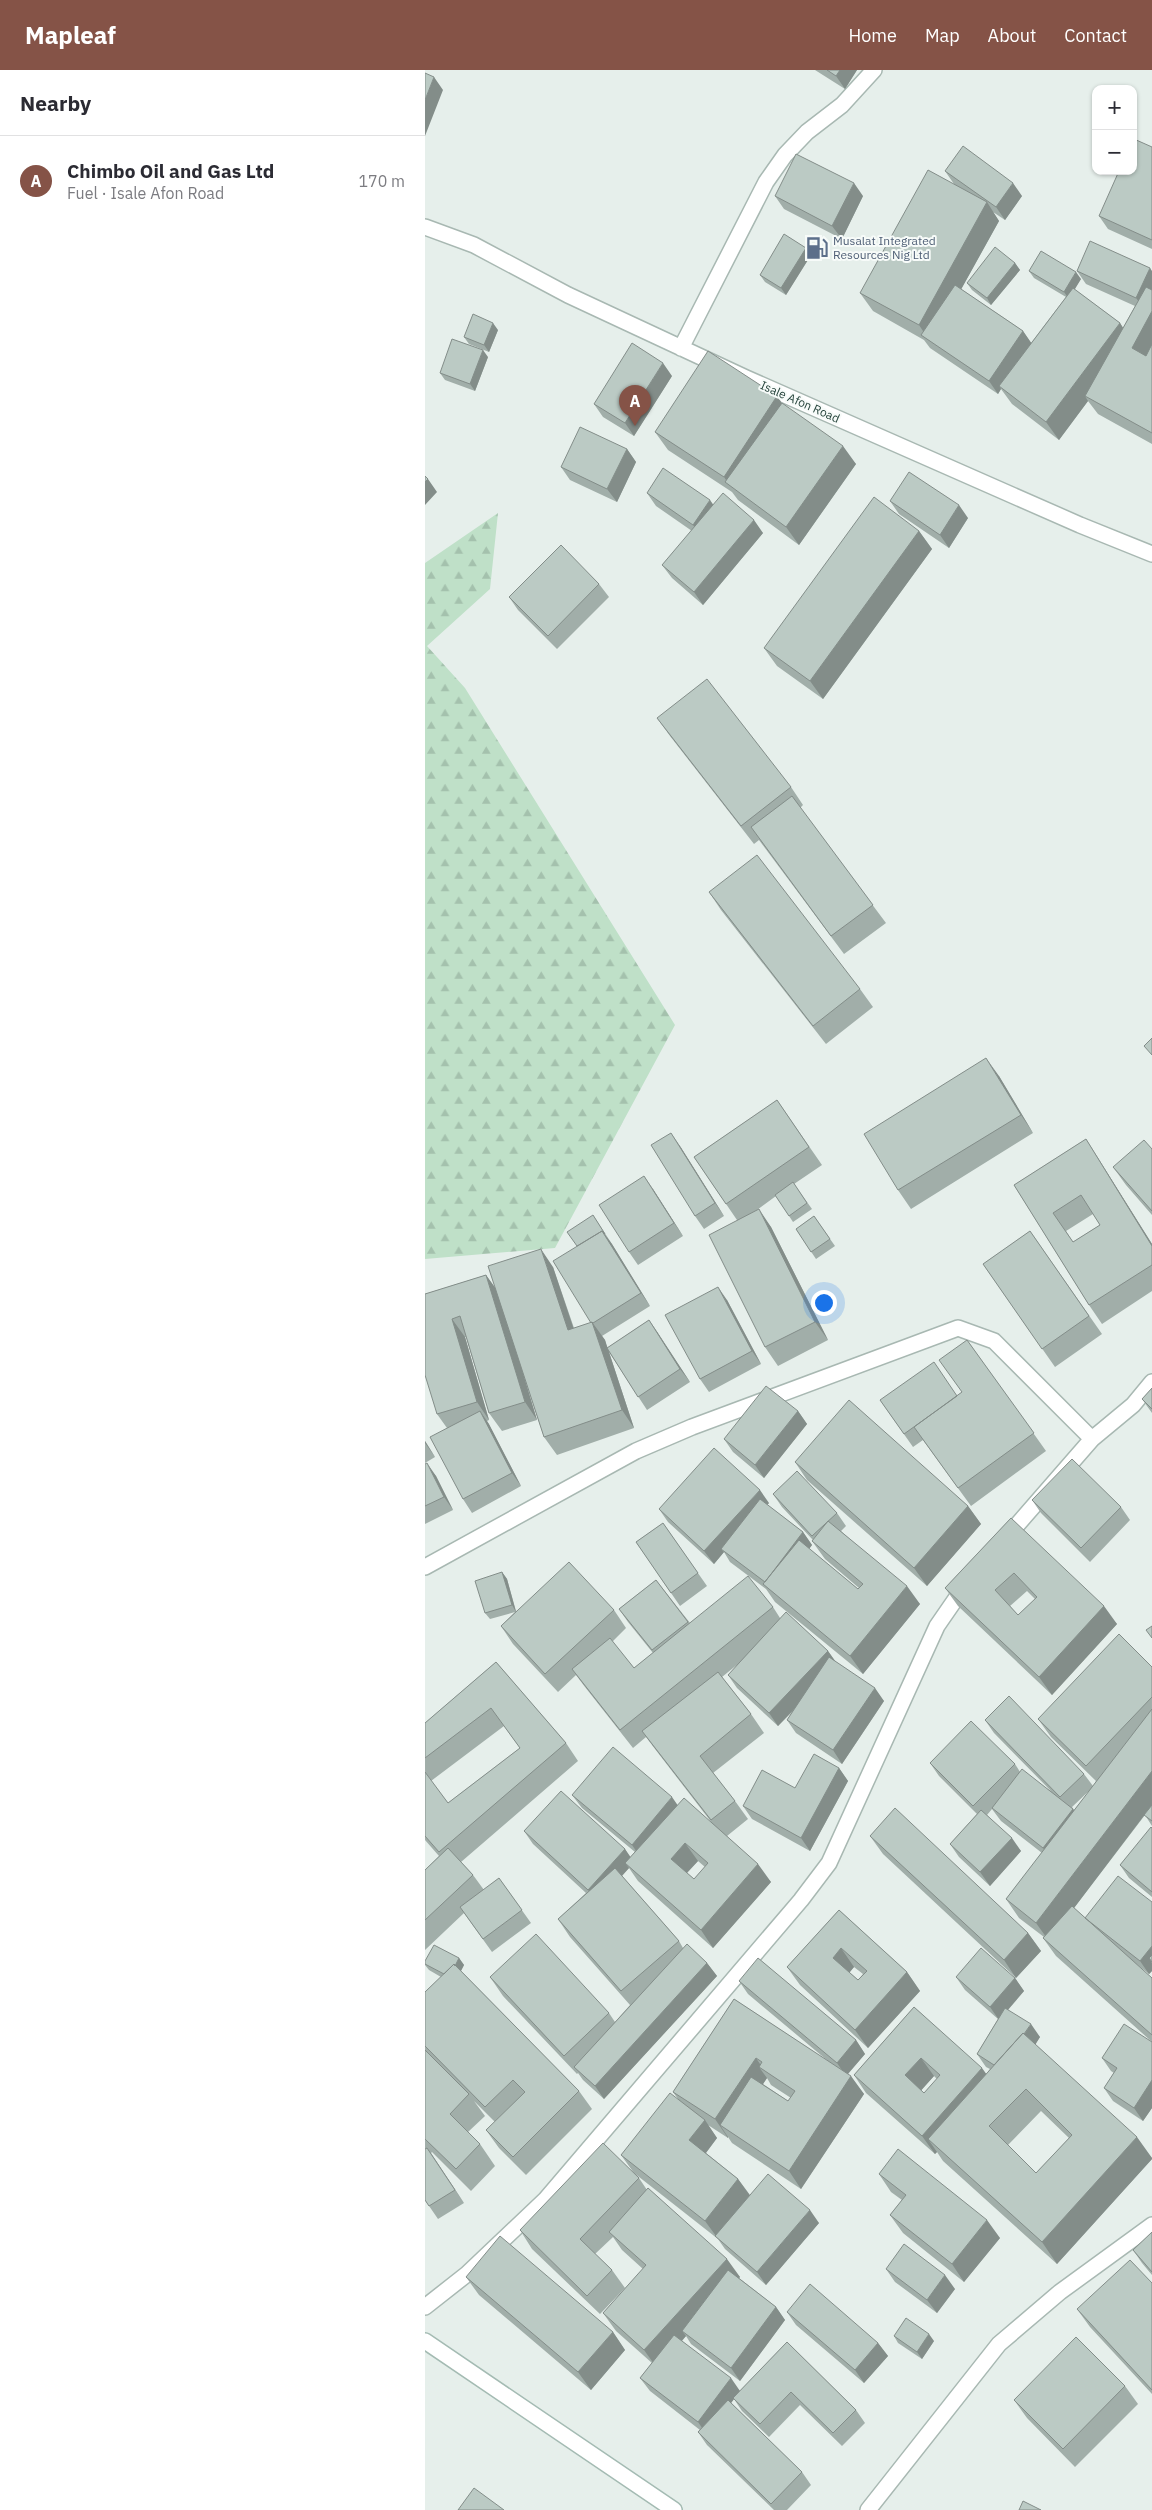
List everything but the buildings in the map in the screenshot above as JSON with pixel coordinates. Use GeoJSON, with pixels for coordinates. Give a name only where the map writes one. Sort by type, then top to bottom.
{"type":"FeatureCollection","features":[{"type":"Feature","properties":{"kind":"street"},"geometry":{"type":"LineString","coordinates":[[681,348],[766,182],[785,155],[807,132],[842,105],[874,70]]}},
{"type":"Feature","properties":{"kind":"street","name":"Isale Afon Road"},"geometry":{"type":"LineString","coordinates":[[425,227],[474,245],[568,295],[681,348],[1080,525],[1152,554]]}},
{"type":"Feature","properties":{"kind":"street"},"geometry":{"type":"LineString","coordinates":[[425,1567],[635,1451],[693,1427],[958,1328],[994,1341],[1024,1368],[1092,1439]]}},
{"type":"Feature","properties":{"kind":"street"},"geometry":{"type":"LineString","coordinates":[[994,1551],[1092,1439],[1133,1405],[1152,1382]]}},
{"type":"Feature","properties":{"kind":"street"},"geometry":{"type":"LineString","coordinates":[[425,2307],[467,2274],[545,2200],[807,1892],[829,1863],[937,1626],[961,1589],[974,1574]]}},
{"type":"Feature","properties":{"kind":"street"},"geometry":{"type":"LineString","coordinates":[[868,2510],[999,2344],[1060,2292],[1152,2225]]}},
{"type":"Feature","properties":{"kind":"street"},"geometry":{"type":"LineString","coordinates":[[425,2341],[675,2510]]}},
{"type":"Feature","properties":{"kind":"green space"},"geometry":{"type":"Polygon","coordinates":[[[498,513],[490,589],[427,646],[465,688],[675,1025],[555,1248],[425,1259],[425,563],[498,513]]]}},
{"type":"Feature","properties":{"kind":"place","name":"Musalat Integrated Resources Nig Ltd"},"geometry":{"type":"Point","coordinates":[817,248]}},
{"type":"Feature","properties":{"kind":"place","name":"Chimbo Oil and Gas Ltd"},"geometry":{"type":"Point","coordinates":[635,426]}}]}
